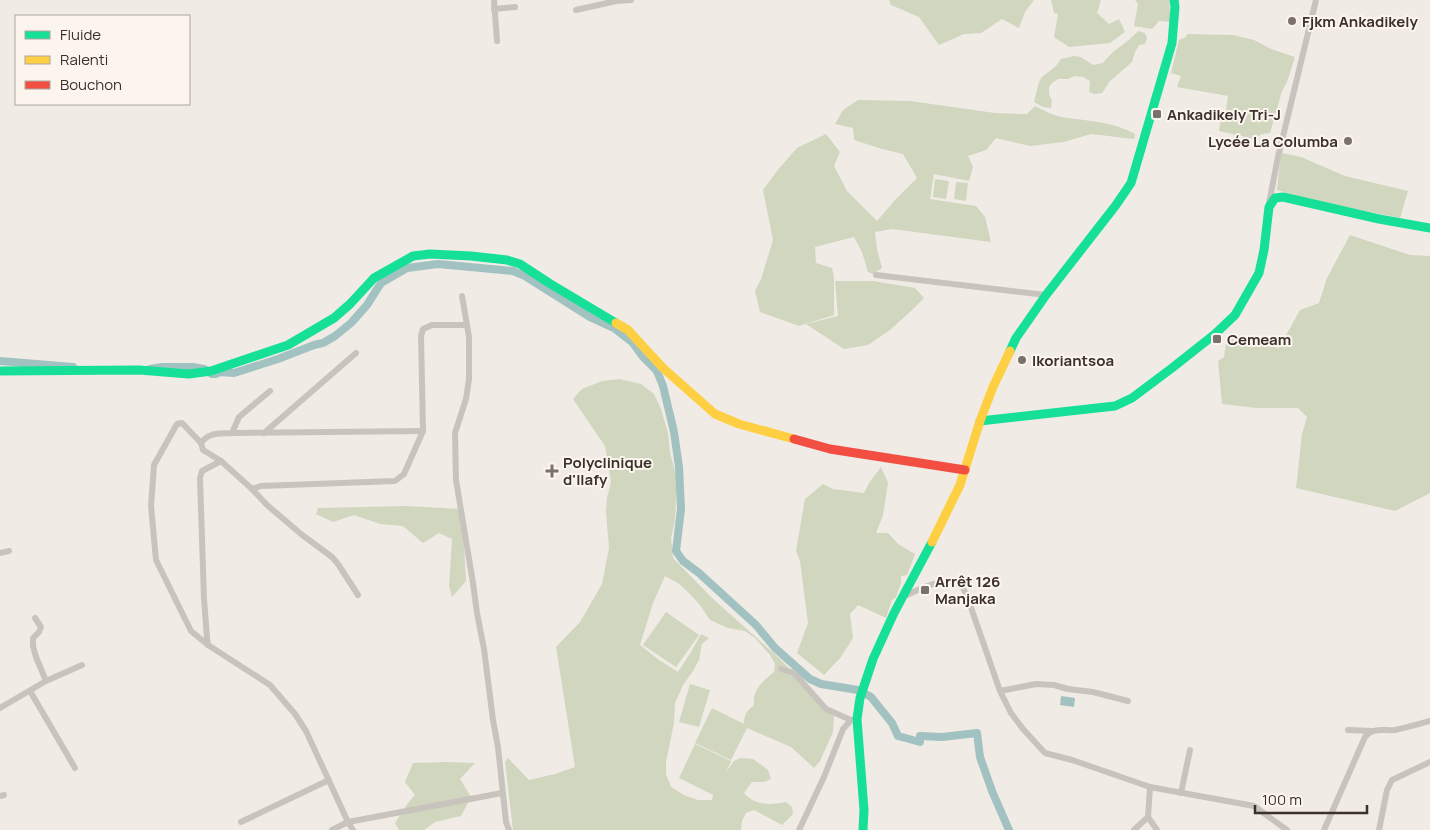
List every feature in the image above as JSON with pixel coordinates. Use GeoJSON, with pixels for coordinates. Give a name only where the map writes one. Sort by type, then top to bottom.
{"type":"FeatureCollection","features":[{"type":"Feature","properties":{"kind":"street"},"geometry":{"type":"LineString","coordinates":[[494,0],[496,41]]}},
{"type":"Feature","properties":{"kind":"street"},"geometry":{"type":"LineString","coordinates":[[576,10],[616,1],[631,0]]}},
{"type":"Feature","properties":{"kind":"street"},"geometry":{"type":"LineString","coordinates":[[863,830],[864,810],[854,719],[877,650],[960,485],[980,421],[993,387],[1016,338],[1046,295],[1131,183],[1172,43],[1174,0]]}},
{"type":"Feature","properties":{"kind":"street"},"geometry":{"type":"LineString","coordinates":[[980,421],[1115,406],[1132,398],[1209,339],[1234,315],[1259,273],[1278,156],[1316,0]]}},
{"type":"Feature","properties":{"kind":"street"},"geometry":{"type":"LineString","coordinates":[[494,9],[515,7]]}},
{"type":"Feature","properties":{"kind":"street"},"geometry":{"type":"LineString","coordinates":[[1269,207],[1274,198],[1283,197],[1379,219],[1430,228]]}},
{"type":"Feature","properties":{"kind":"street"},"geometry":{"type":"LineString","coordinates":[[0,371],[130,370],[189,374],[211,371],[288,345],[334,318],[374,278],[413,256],[430,254],[471,256],[507,260],[520,264],[548,283],[628,330],[672,376],[715,414],[739,424],[823,447],[965,470]]}},
{"type":"Feature","properties":{"kind":"street"},"geometry":{"type":"LineString","coordinates":[[876,276],[1046,295]]}},
{"type":"Feature","properties":{"kind":"street"},"geometry":{"type":"LineString","coordinates":[[462,296],[469,337],[469,379],[466,399],[455,433],[456,480],[484,649],[506,822],[509,830]]}},
{"type":"Feature","properties":{"kind":"street"},"geometry":{"type":"LineString","coordinates":[[252,489],[261,486],[395,481],[404,474],[423,431],[421,336],[423,329],[432,325],[467,326]]}},
{"type":"Feature","properties":{"kind":"street"},"geometry":{"type":"LineString","coordinates":[[264,433],[356,353]]}},
{"type":"Feature","properties":{"kind":"street"},"geometry":{"type":"LineString","coordinates":[[232,433],[240,417],[270,391]]}},
{"type":"Feature","properties":{"kind":"street"},"geometry":{"type":"LineString","coordinates":[[353,830],[306,731],[295,714],[270,685],[208,645],[191,631],[156,560],[152,506],[154,465],[177,424],[182,423],[201,443],[202,450],[221,461],[267,505],[332,557],[358,595]]}},
{"type":"Feature","properties":{"kind":"street"},"geometry":{"type":"LineString","coordinates":[[201,443],[206,437],[214,434],[232,433],[423,431]]}},
{"type":"Feature","properties":{"kind":"street"},"geometry":{"type":"LineString","coordinates":[[208,645],[204,599],[200,478],[202,471],[221,461]]}},
{"type":"Feature","properties":{"kind":"street"},"geometry":{"type":"LineString","coordinates":[[0,554],[10,550]]}},
{"type":"Feature","properties":{"kind":"street"},"geometry":{"type":"LineString","coordinates":[[903,596],[947,581],[962,586],[1000,691],[1011,714],[1045,754],[1072,760],[1150,787],[1254,806],[1287,830]]}},
{"type":"Feature","properties":{"kind":"street"},"geometry":{"type":"LineString","coordinates":[[35,618],[41,627],[33,638],[33,646],[46,681]]}},
{"type":"Feature","properties":{"kind":"street"},"geometry":{"type":"LineString","coordinates":[[0,708],[46,681],[82,665]]}},
{"type":"Feature","properties":{"kind":"street"},"geometry":{"type":"LineString","coordinates":[[781,669],[794,673],[826,709],[854,719]]}},
{"type":"Feature","properties":{"kind":"street"},"geometry":{"type":"LineString","coordinates":[[1000,691],[1036,684],[1054,685],[1128,701]]}},
{"type":"Feature","properties":{"kind":"street"},"geometry":{"type":"LineString","coordinates":[[30,690],[75,768]]}},
{"type":"Feature","properties":{"kind":"street"},"geometry":{"type":"LineString","coordinates":[[800,830],[843,729],[854,719]]}},
{"type":"Feature","properties":{"kind":"street"},"geometry":{"type":"LineString","coordinates":[[1348,730],[1395,730],[1430,721]]}},
{"type":"Feature","properties":{"kind":"street"},"geometry":{"type":"LineString","coordinates":[[1324,830],[1365,737],[1373,731]]}},
{"type":"Feature","properties":{"kind":"street"},"geometry":{"type":"LineString","coordinates":[[1181,793],[1190,750]]}},
{"type":"Feature","properties":{"kind":"street"},"geometry":{"type":"LineString","coordinates":[[1379,830],[1387,790],[1392,780],[1430,762]]}},
{"type":"Feature","properties":{"kind":"street"},"geometry":{"type":"LineString","coordinates":[[240,822],[329,780]]}},
{"type":"Feature","properties":{"kind":"street"},"geometry":{"type":"LineString","coordinates":[[1150,787],[1148,817],[1157,830]]}},
{"type":"Feature","properties":{"kind":"street"},"geometry":{"type":"LineString","coordinates":[[332,830],[348,822],[502,793]]}},
{"type":"Feature","properties":{"kind":"street"},"geometry":{"type":"LineString","coordinates":[[1134,830],[1148,817]]}},
{"type":"Feature","properties":{"kind":"green space"},"geometry":{"type":"Polygon","coordinates":[[[889,0],[1034,0],[1025,12],[1019,28],[1002,19],[981,33],[964,34],[939,45],[919,17],[891,5],[889,0]]]}},
{"type":"Feature","properties":{"kind":"green space"},"geometry":{"type":"Polygon","coordinates":[[[1051,0],[1101,0],[1097,13],[1109,24],[1119,19],[1125,32],[1110,43],[1069,47],[1054,37],[1058,14],[1054,13],[1051,0]]]}},
{"type":"Feature","properties":{"kind":"green space"},"geometry":{"type":"Polygon","coordinates":[[[1135,0],[1169,0],[1171,22],[1159,21],[1152,29],[1134,26],[1138,4],[1135,0]]]}},
{"type":"Feature","properties":{"kind":"green space"},"geometry":{"type":"Polygon","coordinates":[[[1138,31],[1145,33],[1147,38],[1145,44],[1139,45],[1132,62],[1110,81],[1102,93],[1094,94],[1089,92],[1090,81],[1083,77],[1075,76],[1068,79],[1058,79],[1049,87],[1052,101],[1051,108],[1043,107],[1034,102],[1042,77],[1056,66],[1061,59],[1074,56],[1081,57],[1093,65],[1103,63],[1138,31]]]}},
{"type":"Feature","properties":{"kind":"green space"},"geometry":{"type":"Polygon","coordinates":[[[1187,34],[1233,35],[1254,40],[1271,49],[1295,57],[1282,91],[1270,133],[1262,134],[1254,139],[1219,131],[1221,118],[1225,116],[1228,96],[1177,87],[1181,76],[1171,73],[1179,40],[1186,37],[1187,34]]]}},
{"type":"Feature","properties":{"kind":"green space"},"geometry":{"type":"Polygon","coordinates":[[[858,100],[910,101],[995,113],[1027,114],[1035,106],[1061,117],[1117,126],[1135,134],[1134,139],[1091,134],[1064,142],[1030,146],[996,138],[986,150],[968,156],[973,167],[969,181],[934,174],[930,199],[976,206],[985,217],[991,242],[892,229],[875,232],[882,268],[873,274],[868,272],[862,252],[854,237],[815,247],[816,263],[832,268],[834,277],[834,315],[799,326],[760,312],[755,291],[761,279],[773,240],[763,190],[777,171],[797,148],[826,134],[840,152],[834,166],[847,191],[877,221],[917,178],[903,154],[854,140],[853,128],[835,124],[843,110],[858,100]]]}},
{"type":"Feature","properties":{"kind":"green space"},"geometry":{"type":"Polygon","coordinates":[[[1281,153],[1301,157],[1345,176],[1408,191],[1400,218],[1311,200],[1277,190],[1281,153]]]}},
{"type":"Feature","properties":{"kind":"green space"},"geometry":{"type":"Polygon","coordinates":[[[935,179],[949,181],[946,199],[933,197],[935,179]]]}},
{"type":"Feature","properties":{"kind":"green space"},"geometry":{"type":"Polygon","coordinates":[[[956,182],[968,183],[966,201],[954,199],[956,182]]]}},
{"type":"Feature","properties":{"kind":"green space"},"geometry":{"type":"Polygon","coordinates":[[[1350,235],[1410,255],[1430,256],[1430,493],[1395,511],[1296,488],[1302,434],[1307,417],[1298,408],[1256,408],[1222,404],[1218,361],[1224,357],[1227,338],[1279,348],[1300,310],[1319,303],[1327,278],[1350,235]]]}},
{"type":"Feature","properties":{"kind":"green space"},"geometry":{"type":"Polygon","coordinates":[[[835,281],[873,281],[915,288],[924,298],[890,330],[868,345],[844,349],[806,324],[838,316],[835,281]]]}},
{"type":"Feature","properties":{"kind":"green space"},"geometry":{"type":"Polygon","coordinates":[[[619,379],[641,384],[654,394],[661,409],[677,478],[675,520],[671,538],[673,558],[711,597],[780,659],[834,716],[833,732],[820,761],[814,768],[791,747],[747,728],[731,760],[695,743],[712,708],[744,724],[746,713],[754,705],[757,690],[762,682],[774,672],[775,664],[770,655],[755,638],[745,631],[728,628],[710,620],[689,593],[678,583],[665,576],[653,603],[640,645],[678,672],[701,634],[709,638],[702,644],[699,660],[683,685],[675,703],[674,723],[666,762],[666,774],[671,787],[684,795],[698,800],[712,800],[713,795],[679,778],[695,744],[731,761],[726,772],[734,761],[741,758],[753,759],[768,770],[771,779],[764,782],[752,782],[744,793],[753,800],[764,804],[786,802],[792,807],[793,814],[782,825],[754,810],[746,813],[742,821],[741,830],[513,830],[505,762],[508,758],[529,780],[575,767],[556,647],[580,622],[602,584],[609,548],[606,512],[611,482],[605,446],[573,399],[582,389],[602,381],[619,379]]]}},
{"type":"Feature","properties":{"kind":"green space"},"geometry":{"type":"Polygon","coordinates":[[[881,467],[888,483],[883,515],[876,533],[888,533],[898,544],[915,554],[907,575],[901,576],[901,583],[896,597],[892,600],[886,618],[858,605],[850,614],[853,638],[841,657],[824,675],[797,653],[808,623],[800,561],[796,551],[805,499],[823,484],[833,489],[864,493],[881,467]]]}},
{"type":"Feature","properties":{"kind":"green space"},"geometry":{"type":"Polygon","coordinates":[[[407,506],[460,509],[466,581],[452,597],[449,586],[452,539],[439,533],[423,543],[403,526],[380,524],[354,515],[333,522],[316,514],[318,508],[407,506]]]}},
{"type":"Feature","properties":{"kind":"green space"},"geometry":{"type":"Polygon","coordinates":[[[666,612],[699,635],[676,667],[643,645],[666,612]]]}},
{"type":"Feature","properties":{"kind":"green space"},"geometry":{"type":"Polygon","coordinates":[[[690,684],[710,690],[699,727],[679,722],[690,684]]]}},
{"type":"Feature","properties":{"kind":"green space"},"geometry":{"type":"Polygon","coordinates":[[[413,763],[475,763],[460,779],[471,797],[461,816],[435,822],[424,830],[399,830],[395,823],[415,795],[405,782],[413,763]]]}},
{"type":"Feature","properties":{"kind":"water"},"geometry":{"type":"Polygon","coordinates":[[[1061,696],[1075,698],[1074,707],[1060,705],[1061,696]]]}},
{"type":"Feature","properties":{"kind":"waterway"},"geometry":{"type":"LineString","coordinates":[[150,369],[193,367],[204,369],[212,374],[220,372],[234,373],[323,343],[351,323],[367,305],[381,283],[407,268],[438,264],[513,271],[525,276],[590,317],[614,328],[632,342],[657,371],[663,386],[674,432],[679,467],[681,509],[676,551],[683,561],[699,573],[756,625],[775,648],[810,679],[821,684],[858,690],[871,697],[892,723],[898,736],[920,742],[920,736],[942,737],[977,733],[980,757],[1009,830]]}},
{"type":"Feature","properties":{"kind":"waterway"},"geometry":{"type":"LineString","coordinates":[[0,361],[73,367]]}},
{"type":"Feature","properties":{"kind":"traffic: fast"},"geometry":{"type":"LineString","coordinates":[[1010,351],[1016,338],[1046,295],[1131,183],[1172,43],[1174,0]]}},
{"type":"Feature","properties":{"kind":"traffic: fast"},"geometry":{"type":"LineString","coordinates":[[980,421],[1115,406],[1132,398],[1172,368],[1215,334],[1235,315],[1259,273],[1269,207],[1275,198],[1283,197],[1379,219],[1430,228]]}},
{"type":"Feature","properties":{"kind":"traffic: fast"},"geometry":{"type":"LineString","coordinates":[[0,371],[139,370],[189,374],[211,371],[288,345],[334,318],[374,278],[413,256],[430,254],[471,256],[507,260],[520,264],[616,323]]}},
{"type":"Feature","properties":{"kind":"traffic: fast"},"geometry":{"type":"LineString","coordinates":[[863,830],[864,810],[857,719],[860,698],[873,659],[894,613],[932,542]]}},
{"type":"Feature","properties":{"kind":"traffic: slow"},"geometry":{"type":"LineString","coordinates":[[616,323],[628,330],[663,368],[715,414],[739,424],[794,439]]}},
{"type":"Feature","properties":{"kind":"traffic: slow"},"geometry":{"type":"LineString","coordinates":[[932,542],[960,485],[980,421],[1010,351]]}},
{"type":"Feature","properties":{"kind":"traffic: jam"},"geometry":{"type":"LineString","coordinates":[[794,439],[830,449],[965,470]]}},
{"type":"Feature","properties":{"kind":"place","name":"Fjkm Ankadikely"},"geometry":{"type":"Point","coordinates":[1292,21]}},
{"type":"Feature","properties":{"kind":"place","name":"Ankadikely Tri-J"},"geometry":{"type":"Point","coordinates":[1157,114]}},
{"type":"Feature","properties":{"kind":"place","name":"Lycée La Columba"},"geometry":{"type":"Point","coordinates":[1348,141]}},
{"type":"Feature","properties":{"kind":"place","name":"Cemeam"},"geometry":{"type":"Point","coordinates":[1217,339]}},
{"type":"Feature","properties":{"kind":"place","name":"Ikoriantsoa"},"geometry":{"type":"Point","coordinates":[1022,360]}},
{"type":"Feature","properties":{"kind":"place","name":"Polyclinique d'Ilafy"},"geometry":{"type":"Point","coordinates":[552,471]}},
{"type":"Feature","properties":{"kind":"place","name":"Arrêt 126 Manjaka"},"geometry":{"type":"Point","coordinates":[925,590]}}]}
